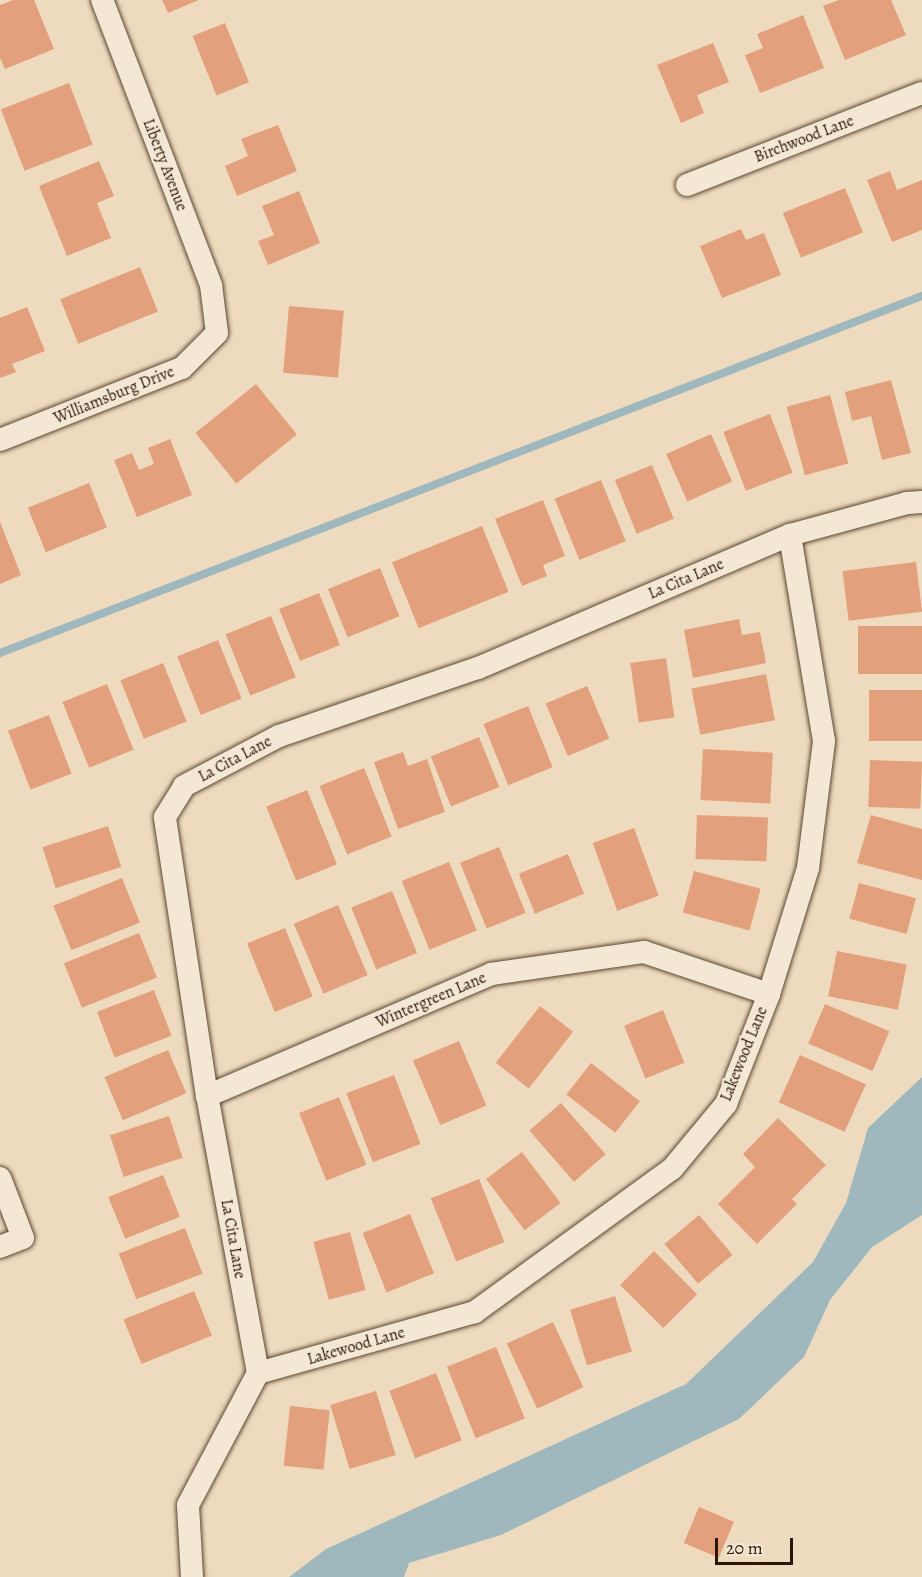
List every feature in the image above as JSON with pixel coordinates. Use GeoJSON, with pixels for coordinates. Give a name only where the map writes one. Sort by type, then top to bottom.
{"type":"FeatureCollection","features":[{"type":"Feature","properties":{"kind":"street","name":"Liberty Avenue"},"geometry":{"type":"LineString","coordinates":[[102,0],[211,285],[217,333]]}},
{"type":"Feature","properties":{"kind":"street","name":"Birchwood Lane"},"geometry":{"type":"LineString","coordinates":[[687,185],[922,93]]}},
{"type":"Feature","properties":{"kind":"street","name":"Williamsburg Drive"},"geometry":{"type":"LineString","coordinates":[[0,440],[182,368],[217,333]]}},
{"type":"Feature","properties":{"kind":"street","name":"La Cita Lane"},"geometry":{"type":"LineString","coordinates":[[258,1373],[207,1096],[165,817],[184,786],[279,736],[478,668],[790,535],[922,502]]}},
{"type":"Feature","properties":{"kind":"street","name":"Lakewood Lane"},"geometry":{"type":"LineString","coordinates":[[258,1373],[475,1312],[672,1169],[726,1104],[769,994],[808,868],[824,741],[790,535]]}},
{"type":"Feature","properties":{"kind":"street","name":"Wintergreen Lane"},"geometry":{"type":"LineString","coordinates":[[207,1096],[491,974],[644,952],[769,994]]}},
{"type":"Feature","properties":{"kind":"street"},"geometry":{"type":"LineString","coordinates":[[0,1178],[23,1238],[0,1247]]}},
{"type":"Feature","properties":{"kind":"street"},"geometry":{"type":"LineString","coordinates":[[192,1577],[188,1505],[258,1373]]}},
{"type":"Feature","properties":{"kind":"water"},"geometry":{"type":"Polygon","coordinates":[[[922,1077],[922,1215],[872,1247],[830,1300],[804,1357],[739,1419],[501,1535],[409,1563],[404,1577],[289,1577],[326,1549],[686,1384],[813,1262],[846,1203],[868,1128],[922,1077]]]}},
{"type":"Feature","properties":{"kind":"building"},"geometry":{"type":"Polygon","coordinates":[[[13,0],[34,0],[54,49],[5,69],[0,58],[0,5],[13,0]]]}},
{"type":"Feature","properties":{"kind":"building"},"geometry":{"type":"Polygon","coordinates":[[[162,0],[199,0],[168,13],[162,0]]]}},
{"type":"Feature","properties":{"kind":"building"},"geometry":{"type":"Polygon","coordinates":[[[839,0],[891,0],[906,35],[845,60],[823,6],[839,0]]]}},
{"type":"Feature","properties":{"kind":"building"},"geometry":{"type":"Polygon","coordinates":[[[803,15],[824,68],[760,93],[745,55],[763,48],[757,34],[803,15]]]}},
{"type":"Feature","properties":{"kind":"building"},"geometry":{"type":"Polygon","coordinates":[[[225,23],[249,82],[217,95],[193,36],[225,23]]]}},
{"type":"Feature","properties":{"kind":"building"},"geometry":{"type":"Polygon","coordinates":[[[713,43],[729,82],[697,95],[704,113],[681,123],[657,65],[713,43]]]}},
{"type":"Feature","properties":{"kind":"building"},"geometry":{"type":"Polygon","coordinates":[[[69,83],[93,145],[25,171],[1,109],[69,83]]]}},
{"type":"Feature","properties":{"kind":"building"},"geometry":{"type":"Polygon","coordinates":[[[278,125],[297,171],[237,196],[225,166],[248,156],[241,139],[278,125]]]}},
{"type":"Feature","properties":{"kind":"building"},"geometry":{"type":"Polygon","coordinates":[[[99,161],[114,196],[97,203],[111,238],[67,256],[39,186],[99,161]]]}},
{"type":"Feature","properties":{"kind":"building"},"geometry":{"type":"Polygon","coordinates":[[[890,171],[897,190],[922,180],[922,230],[892,242],[867,180],[890,171]]]}},
{"type":"Feature","properties":{"kind":"building"},"geometry":{"type":"Polygon","coordinates":[[[845,188],[863,233],[801,258],[783,213],[845,188]]]}},
{"type":"Feature","properties":{"kind":"building"},"geometry":{"type":"Polygon","coordinates":[[[299,191],[320,243],[268,265],[258,241],[274,235],[262,206],[299,191]]]}},
{"type":"Feature","properties":{"kind":"building"},"geometry":{"type":"Polygon","coordinates":[[[741,229],[746,240],[764,233],[781,275],[722,298],[700,246],[741,229]]]}},
{"type":"Feature","properties":{"kind":"building"},"geometry":{"type":"Polygon","coordinates":[[[140,267],[158,312],[78,344],[60,299],[140,267]]]}},
{"type":"Feature","properties":{"kind":"building"},"geometry":{"type":"Polygon","coordinates":[[[289,306],[344,311],[338,378],[283,373],[289,306]]]}},
{"type":"Feature","properties":{"kind":"building"},"geometry":{"type":"Polygon","coordinates":[[[27,307],[45,351],[12,364],[16,372],[0,378],[0,318],[27,307]]]}},
{"type":"Feature","properties":{"kind":"building"},"geometry":{"type":"Polygon","coordinates":[[[891,380],[911,453],[882,460],[871,416],[852,421],[845,392],[891,380]]]}},
{"type":"Feature","properties":{"kind":"building"},"geometry":{"type":"Polygon","coordinates":[[[256,384],[297,435],[236,484],[195,433],[256,384]]]}},
{"type":"Feature","properties":{"kind":"building"},"geometry":{"type":"Polygon","coordinates":[[[830,395],[848,464],[805,475],[787,407],[830,395]]]}},
{"type":"Feature","properties":{"kind":"building"},"geometry":{"type":"Polygon","coordinates":[[[770,414],[793,473],[746,491],[723,432],[770,414]]]}},
{"type":"Feature","properties":{"kind":"building"},"geometry":{"type":"Polygon","coordinates":[[[711,434],[732,482],[687,501],[666,454],[711,434]]]}},
{"type":"Feature","properties":{"kind":"building"},"geometry":{"type":"Polygon","coordinates":[[[170,439],[192,495],[137,517],[114,460],[132,453],[139,470],[154,464],[148,448],[170,439]]]}},
{"type":"Feature","properties":{"kind":"building"},"geometry":{"type":"Polygon","coordinates":[[[652,465],[674,519],[637,534],[615,480],[652,465]]]}},
{"type":"Feature","properties":{"kind":"building"},"geometry":{"type":"Polygon","coordinates":[[[601,480],[626,541],[579,560],[555,499],[601,480]]]}},
{"type":"Feature","properties":{"kind":"building"},"geometry":{"type":"Polygon","coordinates":[[[89,483],[107,528],[46,552],[28,508],[89,483]]]}},
{"type":"Feature","properties":{"kind":"building"},"geometry":{"type":"Polygon","coordinates":[[[543,500],[565,556],[543,565],[547,576],[522,586],[495,519],[543,500]]]}},
{"type":"Feature","properties":{"kind":"building"},"geometry":{"type":"Polygon","coordinates":[[[0,522],[21,575],[0,584],[0,522]]]}},
{"type":"Feature","properties":{"kind":"building"},"geometry":{"type":"Polygon","coordinates":[[[482,526],[509,592],[419,628],[392,562],[482,526]]]}},
{"type":"Feature","properties":{"kind":"building"},"geometry":{"type":"Polygon","coordinates":[[[916,562],[922,612],[849,621],[843,571],[916,562]]]}},
{"type":"Feature","properties":{"kind":"building"},"geometry":{"type":"Polygon","coordinates":[[[380,568],[399,616],[348,637],[328,589],[380,568]]]}},
{"type":"Feature","properties":{"kind":"building"},"geometry":{"type":"Polygon","coordinates":[[[319,593],[340,645],[300,661],[279,609],[319,593]]]}},
{"type":"Feature","properties":{"kind":"building"},"geometry":{"type":"Polygon","coordinates":[[[271,616],[296,677],[250,696],[226,634],[271,616]]]}},
{"type":"Feature","properties":{"kind":"building"},"geometry":{"type":"Polygon","coordinates":[[[739,619],[742,635],[760,632],[766,663],[693,678],[684,630],[739,619]]]}},
{"type":"Feature","properties":{"kind":"building"},"geometry":{"type":"Polygon","coordinates":[[[858,626],[922,626],[922,674],[858,674],[858,626]]]}},
{"type":"Feature","properties":{"kind":"building"},"geometry":{"type":"Polygon","coordinates":[[[218,640],[242,698],[201,715],[177,656],[218,640]]]}},
{"type":"Feature","properties":{"kind":"building"},"geometry":{"type":"Polygon","coordinates":[[[666,658],[674,717],[639,722],[630,663],[666,658]]]}},
{"type":"Feature","properties":{"kind":"building"},"geometry":{"type":"Polygon","coordinates":[[[163,663],[187,721],[144,739],[120,680],[163,663]]]}},
{"type":"Feature","properties":{"kind":"building"},"geometry":{"type":"Polygon","coordinates":[[[766,674],[775,720],[700,735],[691,689],[766,674]]]}},
{"type":"Feature","properties":{"kind":"building"},"geometry":{"type":"Polygon","coordinates":[[[107,684],[134,750],[89,768],[62,702],[107,684]]]}},
{"type":"Feature","properties":{"kind":"building"},"geometry":{"type":"Polygon","coordinates":[[[587,686],[609,738],[568,756],[546,704],[587,686]]]}},
{"type":"Feature","properties":{"kind":"building"},"geometry":{"type":"Polygon","coordinates":[[[869,690],[922,690],[922,741],[869,741],[869,690]]]}},
{"type":"Feature","properties":{"kind":"building"},"geometry":{"type":"Polygon","coordinates":[[[528,706],[553,767],[508,785],[483,724],[528,706]]]}},
{"type":"Feature","properties":{"kind":"building"},"geometry":{"type":"Polygon","coordinates":[[[49,715],[72,774],[30,790],[8,731],[49,715]]]}},
{"type":"Feature","properties":{"kind":"building"},"geometry":{"type":"Polygon","coordinates":[[[479,737],[499,787],[451,807],[431,756],[479,737]]]}},
{"type":"Feature","properties":{"kind":"building"},"geometry":{"type":"Polygon","coordinates":[[[703,749],[773,753],[770,804],[700,800],[703,749]]]}},
{"type":"Feature","properties":{"kind":"building"},"geometry":{"type":"Polygon","coordinates":[[[403,752],[408,766],[427,759],[445,812],[398,829],[374,762],[403,752]]]}},
{"type":"Feature","properties":{"kind":"building"},"geometry":{"type":"Polygon","coordinates":[[[870,760],[922,762],[920,809],[868,807],[870,760]]]}},
{"type":"Feature","properties":{"kind":"building"},"geometry":{"type":"Polygon","coordinates":[[[364,768],[392,837],[347,855],[319,786],[364,768]]]}},
{"type":"Feature","properties":{"kind":"building"},"geometry":{"type":"Polygon","coordinates":[[[307,790],[337,864],[296,881],[266,806],[307,790]]]}},
{"type":"Feature","properties":{"kind":"building"},"geometry":{"type":"Polygon","coordinates":[[[697,815],[768,817],[766,861],[695,859],[697,815]]]}},
{"type":"Feature","properties":{"kind":"building"},"geometry":{"type":"Polygon","coordinates":[[[871,815],[922,829],[922,880],[857,863],[871,815]]]}},
{"type":"Feature","properties":{"kind":"building"},"geometry":{"type":"Polygon","coordinates":[[[108,826],[121,867],[56,888],[42,847],[108,826]]]}},
{"type":"Feature","properties":{"kind":"building"},"geometry":{"type":"Polygon","coordinates":[[[634,828],[659,896],[617,911],[593,843],[634,828]]]}},
{"type":"Feature","properties":{"kind":"building"},"geometry":{"type":"Polygon","coordinates":[[[499,847],[526,913],[487,929],[460,863],[499,847]]]}},
{"type":"Feature","properties":{"kind":"building"},"geometry":{"type":"Polygon","coordinates":[[[568,854],[584,894],[535,914],[519,874],[568,854]]]}},
{"type":"Feature","properties":{"kind":"building"},"geometry":{"type":"Polygon","coordinates":[[[449,862],[477,931],[429,950],[402,881],[449,862]]]}},
{"type":"Feature","properties":{"kind":"building"},"geometry":{"type":"Polygon","coordinates":[[[694,871],[761,889],[750,930],[683,913],[694,871]]]}},
{"type":"Feature","properties":{"kind":"building"},"geometry":{"type":"Polygon","coordinates":[[[122,878],[140,923],[71,950],[53,906],[122,878]]]}},
{"type":"Feature","properties":{"kind":"building"},"geometry":{"type":"Polygon","coordinates":[[[859,883],[916,898],[906,934],[849,919],[859,883]]]}},
{"type":"Feature","properties":{"kind":"building"},"geometry":{"type":"Polygon","coordinates":[[[392,891],[417,953],[376,970],[351,907],[392,891]]]}},
{"type":"Feature","properties":{"kind":"building"},"geometry":{"type":"Polygon","coordinates":[[[338,905],[368,975],[324,994],[294,924],[338,905]]]}},
{"type":"Feature","properties":{"kind":"building"},"geometry":{"type":"Polygon","coordinates":[[[285,928],[313,997],[275,1012],[247,943],[285,928]]]}},
{"type":"Feature","properties":{"kind":"building"},"geometry":{"type":"Polygon","coordinates":[[[139,933],[157,978],[82,1008],[64,963],[139,933]]]}},
{"type":"Feature","properties":{"kind":"building"},"geometry":{"type":"Polygon","coordinates":[[[837,951],[907,965],[898,1010],[828,996],[837,951]]]}},
{"type":"Feature","properties":{"kind":"building"},"geometry":{"type":"Polygon","coordinates":[[[154,990],[172,1036],[115,1058],[97,1012],[154,990]]]}},
{"type":"Feature","properties":{"kind":"building"},"geometry":{"type":"Polygon","coordinates":[[[825,1004],[889,1031],[873,1071],[808,1044],[825,1004]]]}},
{"type":"Feature","properties":{"kind":"building"},"geometry":{"type":"Polygon","coordinates":[[[540,1006],[573,1032],[529,1089],[496,1063],[540,1006]]]}},
{"type":"Feature","properties":{"kind":"building"},"geometry":{"type":"Polygon","coordinates":[[[663,1010],[684,1063],[645,1079],[624,1026],[663,1010]]]}},
{"type":"Feature","properties":{"kind":"building"},"geometry":{"type":"Polygon","coordinates":[[[459,1041],[486,1105],[440,1125],[413,1061],[459,1041]]]}},
{"type":"Feature","properties":{"kind":"building"},"geometry":{"type":"Polygon","coordinates":[[[168,1050],[186,1093],[123,1120],[104,1077],[168,1050]]]}},
{"type":"Feature","properties":{"kind":"building"},"geometry":{"type":"Polygon","coordinates":[[[800,1055],[866,1084],[845,1132],[779,1103],[800,1055]]]}},
{"type":"Feature","properties":{"kind":"building"},"geometry":{"type":"Polygon","coordinates":[[[591,1063],[640,1101],[615,1133],[566,1095],[591,1063]]]}},
{"type":"Feature","properties":{"kind":"building"},"geometry":{"type":"Polygon","coordinates":[[[394,1075],[421,1144],[373,1162],[346,1093],[394,1075]]]}},
{"type":"Feature","properties":{"kind":"building"},"geometry":{"type":"Polygon","coordinates":[[[339,1097],[366,1165],[326,1181],[299,1113],[339,1097]]]}},
{"type":"Feature","properties":{"kind":"building"},"geometry":{"type":"Polygon","coordinates":[[[561,1103],[606,1154],[574,1182],[529,1131],[561,1103]]]}},
{"type":"Feature","properties":{"kind":"building"},"geometry":{"type":"Polygon","coordinates":[[[169,1116],[183,1158],[124,1177],[110,1135],[169,1116]]]}},
{"type":"Feature","properties":{"kind":"building"},"geometry":{"type":"Polygon","coordinates":[[[778,1118],[826,1165],[792,1199],[797,1204],[757,1244],[718,1204],[755,1167],[743,1154],[778,1118]]]}},
{"type":"Feature","properties":{"kind":"building"},"geometry":{"type":"Polygon","coordinates":[[[522,1152],[561,1203],[525,1230],[486,1179],[522,1152]]]}},
{"type":"Feature","properties":{"kind":"building"},"geometry":{"type":"Polygon","coordinates":[[[163,1175],[180,1217],[125,1239],[108,1197],[163,1175]]]}},
{"type":"Feature","properties":{"kind":"building"},"geometry":{"type":"Polygon","coordinates":[[[479,1179],[504,1242],[456,1262],[431,1198],[479,1179]]]}},
{"type":"Feature","properties":{"kind":"building"},"geometry":{"type":"Polygon","coordinates":[[[410,1214],[434,1273],[387,1292],[363,1233],[410,1214]]]}},
{"type":"Feature","properties":{"kind":"building"},"geometry":{"type":"Polygon","coordinates":[[[699,1215],[732,1255],[698,1284],[665,1244],[699,1215]]]}},
{"type":"Feature","properties":{"kind":"building"},"geometry":{"type":"Polygon","coordinates":[[[185,1228],[203,1274],[136,1299],[119,1253],[185,1228]]]}},
{"type":"Feature","properties":{"kind":"building"},"geometry":{"type":"Polygon","coordinates":[[[350,1232],[366,1290],[329,1300],[313,1242],[350,1232]]]}},
{"type":"Feature","properties":{"kind":"building"},"geometry":{"type":"Polygon","coordinates":[[[654,1251],[697,1294],[663,1328],[620,1285],[654,1251]]]}},
{"type":"Feature","properties":{"kind":"building"},"geometry":{"type":"Polygon","coordinates":[[[194,1291],[212,1336],[142,1364],[124,1319],[194,1291]]]}},
{"type":"Feature","properties":{"kind":"building"},"geometry":{"type":"Polygon","coordinates":[[[615,1296],[632,1351],[587,1365],[570,1310],[615,1296]]]}},
{"type":"Feature","properties":{"kind":"building"},"geometry":{"type":"Polygon","coordinates":[[[553,1322],[583,1387],[537,1409],[507,1344],[553,1322]]]}},
{"type":"Feature","properties":{"kind":"building"},"geometry":{"type":"Polygon","coordinates":[[[496,1347],[525,1418],[476,1438],[447,1367],[496,1347]]]}},
{"type":"Feature","properties":{"kind":"building"},"geometry":{"type":"Polygon","coordinates":[[[436,1373],[462,1440],[415,1458],[389,1391],[436,1373]]]}},
{"type":"Feature","properties":{"kind":"building"},"geometry":{"type":"Polygon","coordinates":[[[376,1391],[396,1455],[350,1469],[330,1405],[376,1391]]]}},
{"type":"Feature","properties":{"kind":"building"},"geometry":{"type":"Polygon","coordinates":[[[290,1406],[330,1410],[324,1470],[284,1466],[290,1406]]]}},
{"type":"Feature","properties":{"kind":"building"},"geometry":{"type":"Polygon","coordinates":[[[699,1507],[734,1522],[719,1558],[684,1543],[699,1507]]]}},
{"type":"Feature","properties":{"kind":"waterway"},"geometry":{"type":"LineString","coordinates":[[0,653],[922,296]]}}]}
